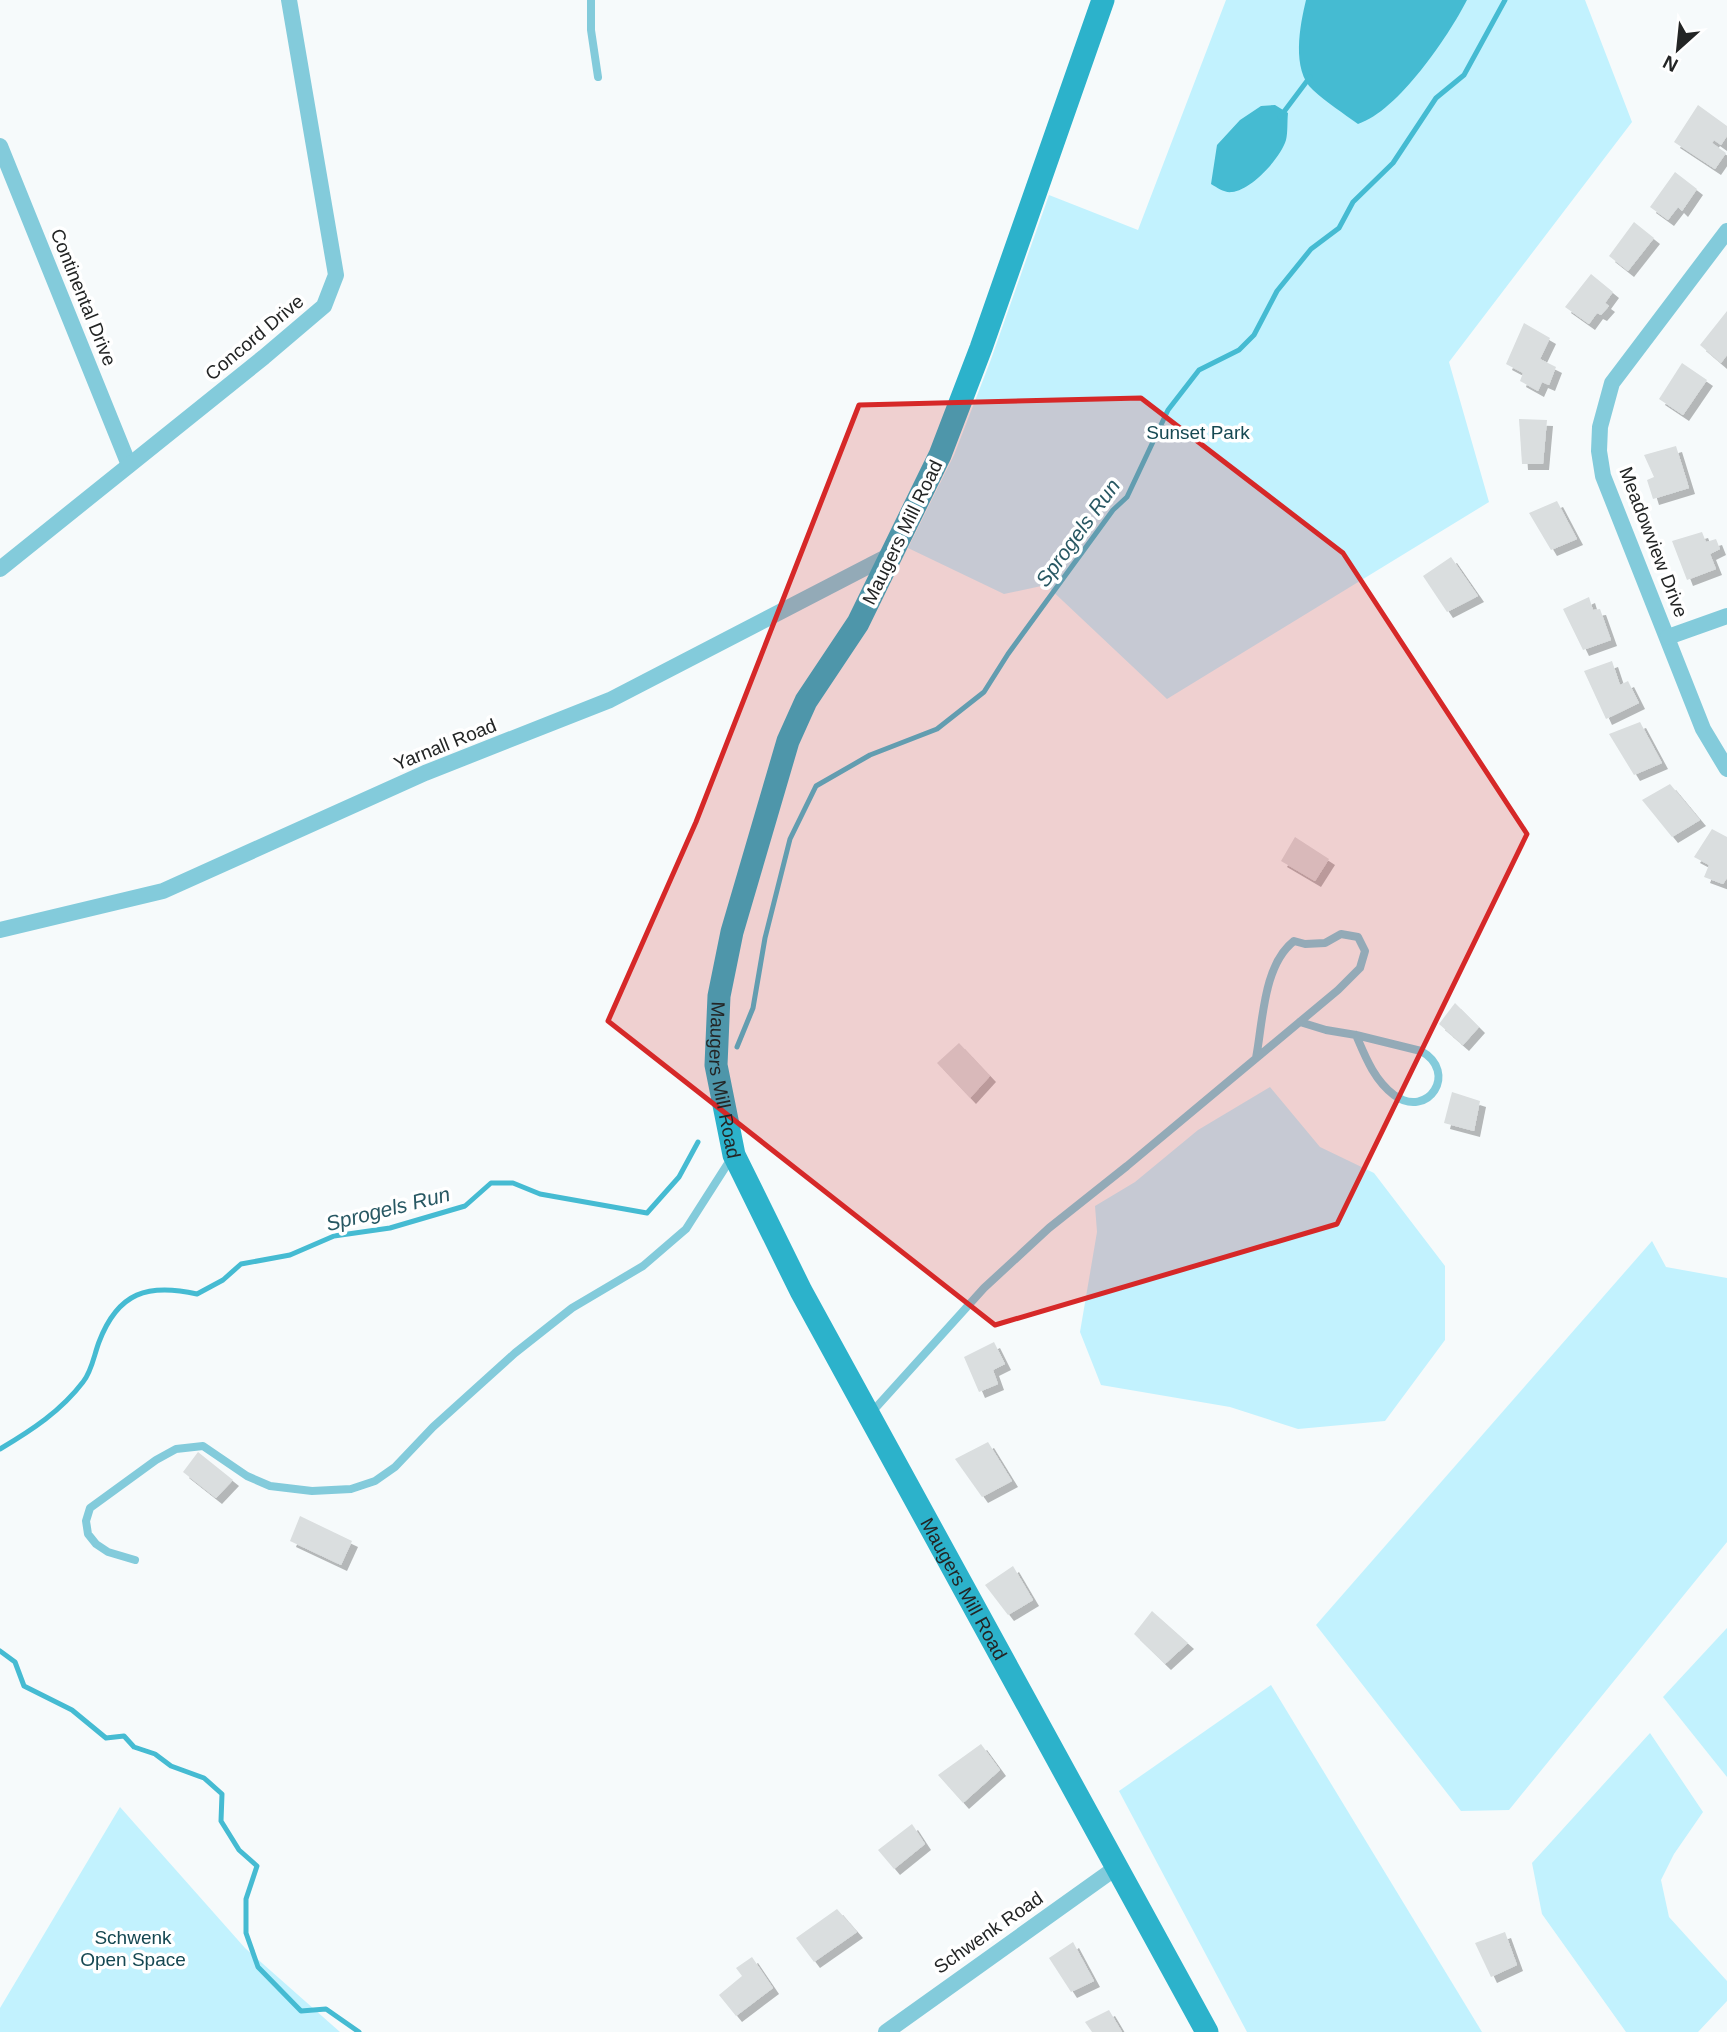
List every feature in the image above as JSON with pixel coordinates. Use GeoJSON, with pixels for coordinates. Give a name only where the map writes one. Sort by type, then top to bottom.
{"type":"FeatureCollection","features":[{"type":"Feature","properties":{"kind":"street","name":"Concord Drive"},"geometry":{"type":"LineString","coordinates":[[0,569],[324,306],[336,275],[289,0]]}},
{"type":"Feature","properties":{"kind":"street","name":"Maugers Mill Road"},"geometry":{"type":"LineString","coordinates":[[1102,0],[981,348],[940,455],[858,623],[806,701],[788,741],[732,932],[719,996],[716,1065],[734,1155],[801,1291],[1207,2032]]}},
{"type":"Feature","properties":{"kind":"street","name":"Continental Drive"},"geometry":{"type":"LineString","coordinates":[[0,146],[129,465]]}},
{"type":"Feature","properties":{"kind":"street","name":"Meadowview Drive"},"geometry":{"type":"LineString","coordinates":[[1727,231],[1612,383],[1600,427],[1599,451],[1604,475],[1703,729],[1727,769]]}},
{"type":"Feature","properties":{"kind":"street","name":"Yarnall Road"},"geometry":{"type":"LineString","coordinates":[[0,930],[163,891],[425,773],[610,700],[890,555]]}},
{"type":"Feature","properties":{"kind":"street"},"geometry":{"type":"LineString","coordinates":[[1668,637],[1727,617]]}},
{"type":"Feature","properties":{"kind":"street","name":"Schwenk Road"},"geometry":{"type":"LineString","coordinates":[[886,2032],[1117,1867]]}},
{"type":"Feature","properties":{"kind":"lane"},"geometry":{"type":"LineString","coordinates":[[591,0],[591,30],[598,78]]}},
{"type":"Feature","properties":{"kind":"lane"},"geometry":{"type":"LineString","coordinates":[[869,1415],[984,1288],[1049,1228],[1300,1022],[1360,968],[1365,951],[1358,937],[1341,934],[1325,943],[1305,944],[1294,941],[1283,950],[1265,997],[1256,1058]]}},
{"type":"Feature","properties":{"kind":"lane"},"geometry":{"type":"LineString","coordinates":[[1300,1022],[1326,1030],[1356,1035],[1421,1051],[1430,1056],[1437,1066],[1439,1077],[1436,1090],[1427,1099],[1415,1103],[1407,1102],[1393,1094],[1371,1069],[1356,1035]]}},
{"type":"Feature","properties":{"kind":"lane"},"geometry":{"type":"LineString","coordinates":[[135,1560],[108,1552],[96,1544],[88,1534],[86,1521],[90,1508],[156,1460],[176,1449],[203,1446],[247,1476],[270,1486],[312,1492],[351,1489],[376,1481],[395,1467],[450,1412],[524,1346],[572,1308],[643,1266],[685,1229],[734,1155]]}},
{"type":"Feature","properties":{"kind":"highlighted area"},"geometry":{"type":"Polygon","coordinates":[[[1141,398],[1343,553],[1527,834],[1337,1224],[995,1325],[608,1021],[696,822],[859,405],[1141,398]]]}},
{"type":"Feature","properties":{"kind":"green space","name":"Sunset Park"},"geometry":{"type":"Polygon","coordinates":[[[1226,0],[1585,0],[1632,122],[1449,362],[1489,502],[1167,699],[1046,585],[1004,594],[908,548],[954,455],[1049,195],[1138,230],[1226,0]]]}},
{"type":"Feature","properties":{"kind":"green space"},"geometry":{"type":"Polygon","coordinates":[[[1270,1087],[1320,1147],[1374,1173],[1445,1266],[1445,1340],[1385,1421],[1298,1429],[1230,1407],[1101,1385],[1080,1332],[1097,1232],[1095,1206],[1135,1182],[1198,1130],[1270,1087]]]}},
{"type":"Feature","properties":{"kind":"green space"},"geometry":{"type":"Polygon","coordinates":[[[1652,1241],[1666,1267],[1727,1278],[1727,1542],[1509,1810],[1461,1811],[1316,1625],[1652,1241]]]}},
{"type":"Feature","properties":{"kind":"green space"},"geometry":{"type":"Polygon","coordinates":[[[1727,1628],[1727,1777],[1663,1697],[1727,1628]]]}},
{"type":"Feature","properties":{"kind":"green space"},"geometry":{"type":"Polygon","coordinates":[[[1271,1685],[1482,2032],[1247,2032],[1119,1791],[1271,1685]]]}},
{"type":"Feature","properties":{"kind":"green space"},"geometry":{"type":"Polygon","coordinates":[[[1650,1733],[1703,1812],[1674,1854],[1661,1880],[1669,1917],[1727,1981],[1727,2001],[1698,2032],[1626,2032],[1542,1914],[1532,1863],[1650,1733]]]}},
{"type":"Feature","properties":{"kind":"green space","name":"Schwenk Open Space"},"geometry":{"type":"Polygon","coordinates":[[[120,1807],[245,1948],[340,2032],[0,2032],[0,2008],[120,1807]]]}},
{"type":"Feature","properties":{"kind":"water"},"geometry":{"type":"Polygon","coordinates":[[[1306,0],[1467,0],[1435,52],[1405,89],[1373,116],[1358,124],[1318,95],[1306,81],[1299,47],[1306,0]]]}},
{"type":"Feature","properties":{"kind":"water"},"geometry":{"type":"Polygon","coordinates":[[[1275,105],[1288,113],[1287,130],[1283,148],[1271,164],[1256,180],[1240,190],[1226,192],[1211,184],[1217,145],[1240,120],[1261,106],[1275,105]]]}},
{"type":"Feature","properties":{"kind":"building"},"geometry":{"type":"Polygon","coordinates":[[[1698,105],[1727,126],[1727,136],[1721,145],[1714,140],[1712,143],[1726,153],[1715,169],[1674,142],[1698,105]]]}},
{"type":"Feature","properties":{"kind":"building"},"geometry":{"type":"Polygon","coordinates":[[[1675,172],[1697,189],[1682,211],[1678,207],[1668,220],[1650,207],[1675,172]]]}},
{"type":"Feature","properties":{"kind":"building"},"geometry":{"type":"Polygon","coordinates":[[[1634,222],[1654,238],[1628,271],[1609,256],[1634,222]]]}},
{"type":"Feature","properties":{"kind":"building"},"geometry":{"type":"Polygon","coordinates":[[[1591,274],[1613,292],[1605,303],[1609,306],[1601,315],[1597,313],[1589,324],[1565,307],[1591,274]]]}},
{"type":"Feature","properties":{"kind":"building"},"geometry":{"type":"Polygon","coordinates":[[[1727,311],[1727,355],[1721,363],[1700,345],[1727,311]]]}},
{"type":"Feature","properties":{"kind":"building"},"geometry":{"type":"Polygon","coordinates":[[[1524,323],[1550,338],[1540,359],[1556,367],[1549,385],[1542,382],[1538,391],[1520,381],[1523,373],[1506,364],[1524,323]]]}},
{"type":"Feature","properties":{"kind":"building"},"geometry":{"type":"Polygon","coordinates":[[[1682,363],[1707,380],[1683,415],[1659,399],[1682,363]]]}},
{"type":"Feature","properties":{"kind":"building"},"geometry":{"type":"Polygon","coordinates":[[[1519,419],[1547,420],[1543,464],[1522,464],[1519,419]]]}},
{"type":"Feature","properties":{"kind":"building"},"geometry":{"type":"Polygon","coordinates":[[[1676,446],[1689,488],[1653,499],[1647,480],[1654,477],[1644,455],[1676,446]]]}},
{"type":"Feature","properties":{"kind":"building"},"geometry":{"type":"Polygon","coordinates":[[[1557,501],[1577,539],[1551,550],[1529,513],[1557,501]]]}},
{"type":"Feature","properties":{"kind":"building"},"geometry":{"type":"Polygon","coordinates":[[[1702,532],[1706,542],[1716,539],[1720,549],[1710,554],[1716,569],[1687,580],[1672,541],[1702,532]]]}},
{"type":"Feature","properties":{"kind":"building"},"geometry":{"type":"Polygon","coordinates":[[[1451,557],[1478,596],[1447,612],[1423,576],[1451,557]]]}},
{"type":"Feature","properties":{"kind":"building"},"geometry":{"type":"Polygon","coordinates":[[[1589,597],[1593,610],[1600,609],[1611,640],[1583,650],[1563,609],[1589,597]]]}},
{"type":"Feature","properties":{"kind":"building"},"geometry":{"type":"Polygon","coordinates":[[[1612,661],[1620,685],[1628,681],[1639,703],[1606,719],[1584,671],[1612,661]]]}},
{"type":"Feature","properties":{"kind":"building"},"geometry":{"type":"Polygon","coordinates":[[[1640,722],[1662,763],[1634,775],[1609,734],[1640,722]]]}},
{"type":"Feature","properties":{"kind":"building"},"geometry":{"type":"Polygon","coordinates":[[[1670,784],[1700,820],[1672,837],[1642,800],[1670,784]]]}},
{"type":"Feature","properties":{"kind":"building"},"geometry":{"type":"Polygon","coordinates":[[[1712,829],[1727,837],[1727,878],[1723,884],[1704,877],[1709,865],[1694,857],[1712,829]]]}},
{"type":"Feature","properties":{"kind":"building"},"geometry":{"type":"Polygon","coordinates":[[[1295,837],[1329,859],[1315,881],[1281,861],[1295,837]]]}},
{"type":"Feature","properties":{"kind":"building"},"geometry":{"type":"Polygon","coordinates":[[[1455,1003],[1479,1027],[1463,1045],[1439,1024],[1455,1003]]]}},
{"type":"Feature","properties":{"kind":"building"},"geometry":{"type":"Polygon","coordinates":[[[959,1043],[990,1076],[970,1098],[937,1063],[959,1043]]]}},
{"type":"Feature","properties":{"kind":"building"},"geometry":{"type":"Polygon","coordinates":[[[1452,1092],[1480,1101],[1474,1131],[1444,1123],[1452,1092]]]}},
{"type":"Feature","properties":{"kind":"building"},"geometry":{"type":"Polygon","coordinates":[[[994,1342],[1005,1364],[993,1370],[998,1384],[979,1392],[964,1357],[994,1342]]]}},
{"type":"Feature","properties":{"kind":"building"},"geometry":{"type":"Polygon","coordinates":[[[988,1442],[1012,1481],[982,1497],[955,1459],[988,1442]]]}},
{"type":"Feature","properties":{"kind":"building"},"geometry":{"type":"Polygon","coordinates":[[[198,1452],[233,1480],[216,1498],[183,1472],[198,1452]]]}},
{"type":"Feature","properties":{"kind":"building"},"geometry":{"type":"Polygon","coordinates":[[[300,1516],[352,1541],[341,1565],[290,1541],[300,1516]]]}},
{"type":"Feature","properties":{"kind":"building"},"geometry":{"type":"Polygon","coordinates":[[[1013,1566],[1033,1600],[1008,1615],[985,1585],[1013,1566]]]}},
{"type":"Feature","properties":{"kind":"building"},"geometry":{"type":"Polygon","coordinates":[[[1152,1611],[1188,1643],[1165,1664],[1134,1634],[1152,1611]]]}},
{"type":"Feature","properties":{"kind":"building"},"geometry":{"type":"Polygon","coordinates":[[[981,1744],[1000,1770],[963,1803],[938,1775],[981,1744]]]}},
{"type":"Feature","properties":{"kind":"building"},"geometry":{"type":"Polygon","coordinates":[[[912,1824],[925,1844],[894,1869],[878,1850],[912,1824]]]}},
{"type":"Feature","properties":{"kind":"building"},"geometry":{"type":"Polygon","coordinates":[[[837,1909],[857,1932],[814,1962],[796,1938],[837,1909]]]}},
{"type":"Feature","properties":{"kind":"building"},"geometry":{"type":"Polygon","coordinates":[[[1505,1932],[1517,1965],[1491,1977],[1475,1943],[1505,1932]]]}},
{"type":"Feature","properties":{"kind":"building"},"geometry":{"type":"Polygon","coordinates":[[[1073,1942],[1094,1981],[1071,1992],[1049,1958],[1073,1942]]]}},
{"type":"Feature","properties":{"kind":"building"},"geometry":{"type":"Polygon","coordinates":[[[752,1957],[773,1988],[736,2016],[719,1995],[742,1976],[736,1968],[752,1957]]]}},
{"type":"Feature","properties":{"kind":"building"},"geometry":{"type":"Polygon","coordinates":[[[1109,2010],[1122,2032],[1092,2032],[1085,2022],[1109,2010]]]}},
{"type":"Feature","properties":{"kind":"waterway","name":"Sprogels Run"},"geometry":{"type":"LineString","coordinates":[[737,1047],[753,1008],[765,938],[790,839],[816,786],[870,755],[937,729],[984,692],[1008,654],[1113,510],[1127,497],[1168,410],[1199,370],[1239,350],[1254,335],[1277,291],[1311,249],[1339,228],[1353,202],[1393,163],[1436,98],[1464,75],[1505,0]]}},
{"type":"Feature","properties":{"kind":"waterway"},"geometry":{"type":"LineString","coordinates":[[1280,117],[1310,77]]}},
{"type":"Feature","properties":{"kind":"waterway","name":"Sprogels Run"},"geometry":{"type":"LineString","coordinates":[[0,1449],[45,1419],[83,1382],[115,1312],[137,1295],[164,1290],[197,1294],[223,1280],[241,1264],[290,1255],[334,1236],[390,1228],[465,1206],[491,1183],[513,1183],[540,1194],[647,1213],[679,1177],[698,1142]]}},
{"type":"Feature","properties":{"kind":"waterway"},"geometry":{"type":"LineString","coordinates":[[0,1651],[15,1662],[24,1686],[72,1710],[106,1738],[124,1736],[134,1747],[155,1754],[171,1766],[204,1778],[222,1794],[221,1821],[239,1850],[257,1866],[246,1899],[246,1933],[258,1967],[301,2011],[326,2009],[359,2032]]}}]}
